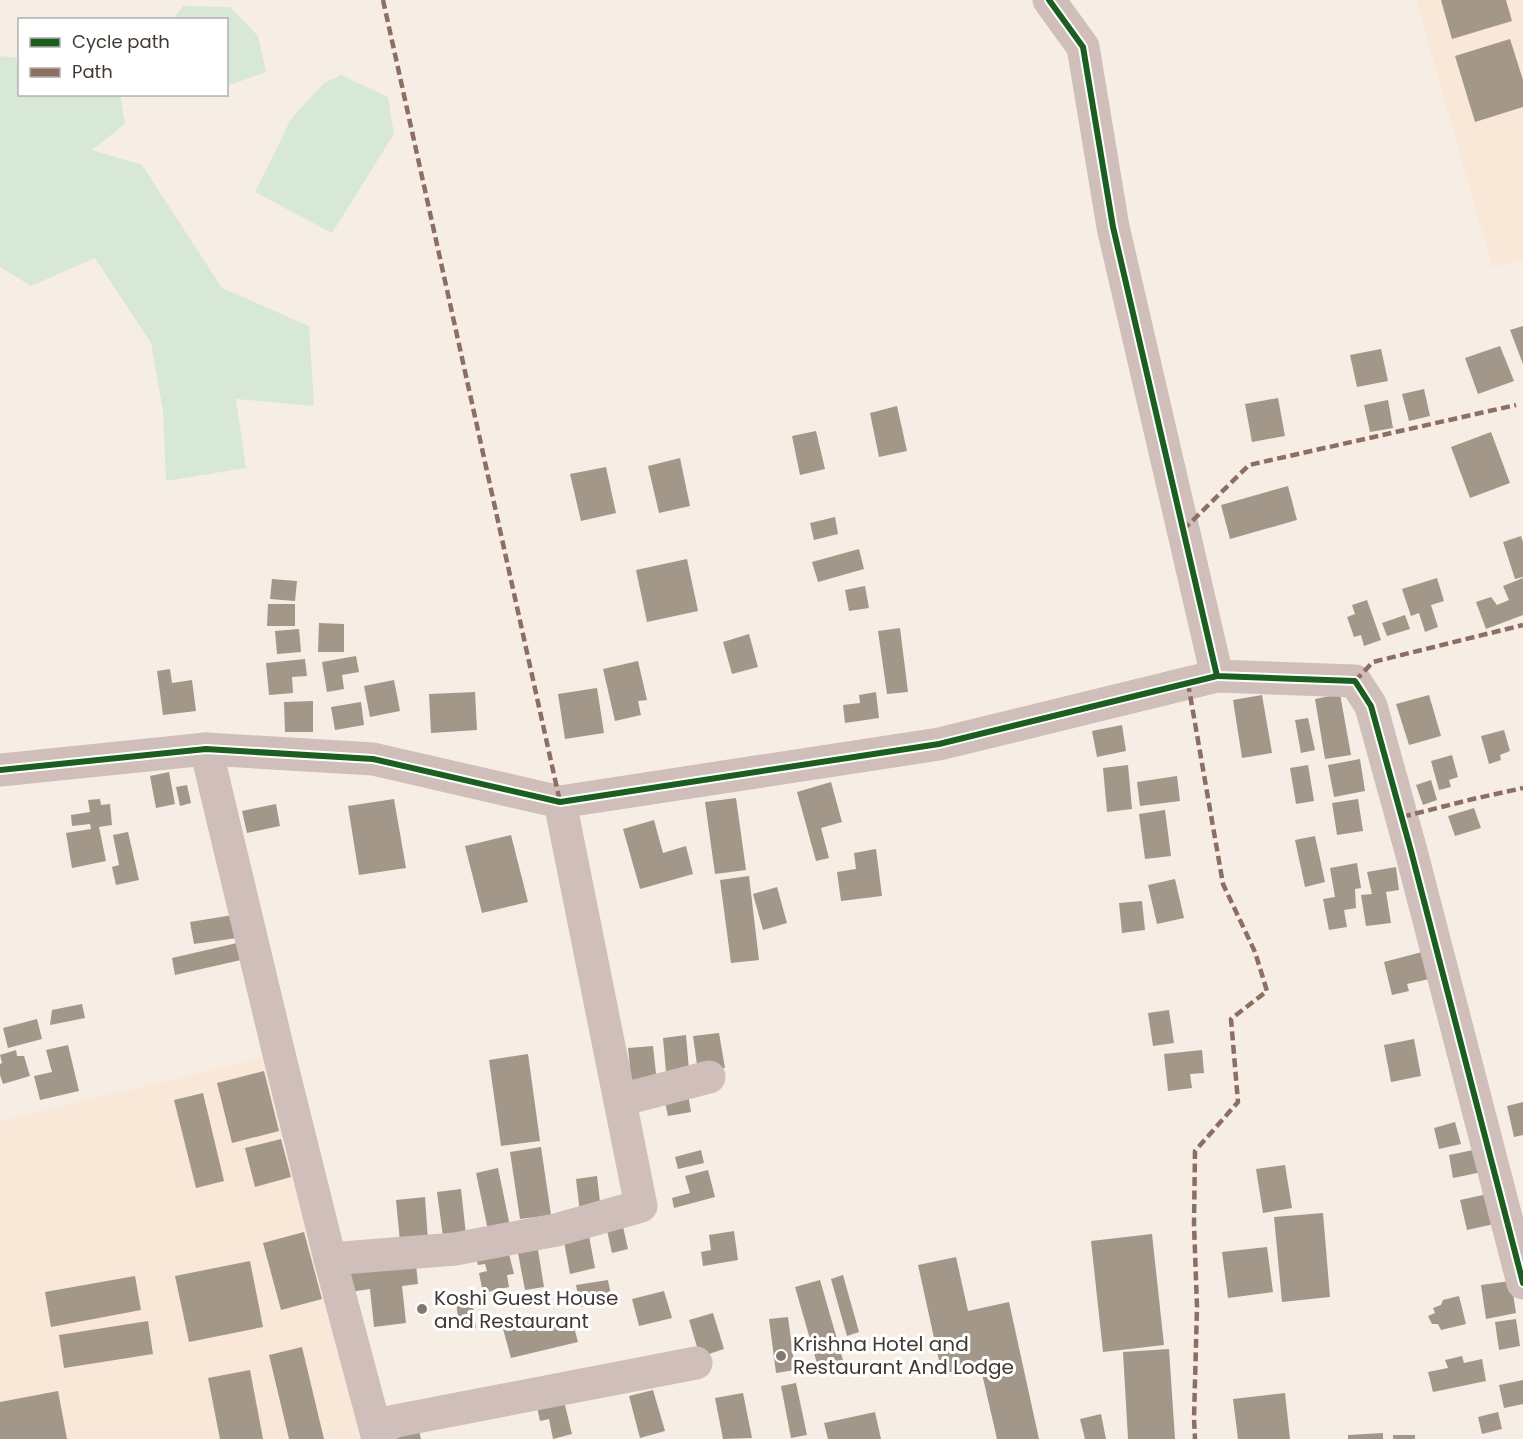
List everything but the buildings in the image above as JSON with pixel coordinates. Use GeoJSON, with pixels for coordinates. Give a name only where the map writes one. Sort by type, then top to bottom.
{"type":"FeatureCollection","features":[{"type":"Feature","properties":{"kind":"street"},"geometry":{"type":"LineString","coordinates":[[1049,0],[1083,47],[1113,227],[1217,676]]}},
{"type":"Feature","properties":{"kind":"street"},"geometry":{"type":"LineString","coordinates":[[0,770],[206,749],[373,759],[560,802],[939,744],[1217,676],[1355,681],[1371,706],[1414,862],[1523,1283]]}},
{"type":"Feature","properties":{"kind":"street"},"geometry":{"type":"LineString","coordinates":[[206,749],[330,1259],[377,1432],[696,1363]]}},
{"type":"Feature","properties":{"kind":"street"},"geometry":{"type":"LineString","coordinates":[[330,1259],[455,1249],[556,1230],[641,1206],[560,802]]}},
{"type":"Feature","properties":{"kind":"street"},"geometry":{"type":"LineString","coordinates":[[620,1100],[709,1077]]}},
{"type":"Feature","properties":{"kind":"shaded area"},"geometry":{"type":"Polygon","coordinates":[[[1416,0],[1523,0],[1523,260],[1492,267],[1416,0]]]}},
{"type":"Feature","properties":{"kind":"shaded area"},"geometry":{"type":"Polygon","coordinates":[[[268,1056],[360,1439],[0,1439],[0,1121],[268,1056]]]}},
{"type":"Feature","properties":{"kind":"green space"},"geometry":{"type":"Polygon","coordinates":[[[183,6],[230,7],[258,36],[266,72],[228,86],[228,18],[174,18],[183,6]]]}},
{"type":"Feature","properties":{"kind":"green space"},"geometry":{"type":"Polygon","coordinates":[[[0,56],[18,58],[18,96],[120,96],[125,124],[92,150],[142,165],[222,288],[309,326],[314,406],[236,399],[246,468],[166,481],[163,411],[151,343],[95,258],[31,286],[0,267],[0,56]]]}},
{"type":"Feature","properties":{"kind":"green space"},"geometry":{"type":"Polygon","coordinates":[[[341,75],[388,97],[394,134],[332,233],[255,192],[291,119],[324,83],[341,75]]]}},
{"type":"Feature","properties":{"kind":"marked path"},"geometry":{"type":"LineString","coordinates":[[383,0],[560,802]]}},
{"type":"Feature","properties":{"kind":"marked path"},"geometry":{"type":"LineString","coordinates":[[1183,530],[1249,465],[1516,405]]}},
{"type":"Feature","properties":{"kind":"marked path"},"geometry":{"type":"LineString","coordinates":[[1355,681],[1373,662],[1523,625]]}},
{"type":"Feature","properties":{"kind":"marked path"},"geometry":{"type":"LineString","coordinates":[[1188,683],[1223,884],[1255,952],[1267,991],[1231,1019],[1238,1102],[1195,1151],[1194,1224],[1197,1307],[1195,1439]]}},
{"type":"Feature","properties":{"kind":"marked path"},"geometry":{"type":"LineString","coordinates":[[1402,817],[1523,788]]}},
{"type":"Feature","properties":{"kind":"cycle path"},"geometry":{"type":"LineString","coordinates":[[1049,0],[1083,47],[1113,227],[1217,676],[1355,681],[1371,706],[1523,1283]]}},
{"type":"Feature","properties":{"kind":"cycle path"},"geometry":{"type":"LineString","coordinates":[[0,770],[206,749],[373,759],[560,802],[939,744],[1217,676]]}},
{"type":"Feature","properties":{"kind":"place","name":"Koshi Guest House and Restaurant"},"geometry":{"type":"Point","coordinates":[422,1309]}},
{"type":"Feature","properties":{"kind":"place","name":"Krishna Hotel and Restaurant And Lodge"},"geometry":{"type":"Point","coordinates":[781,1356]}}]}
